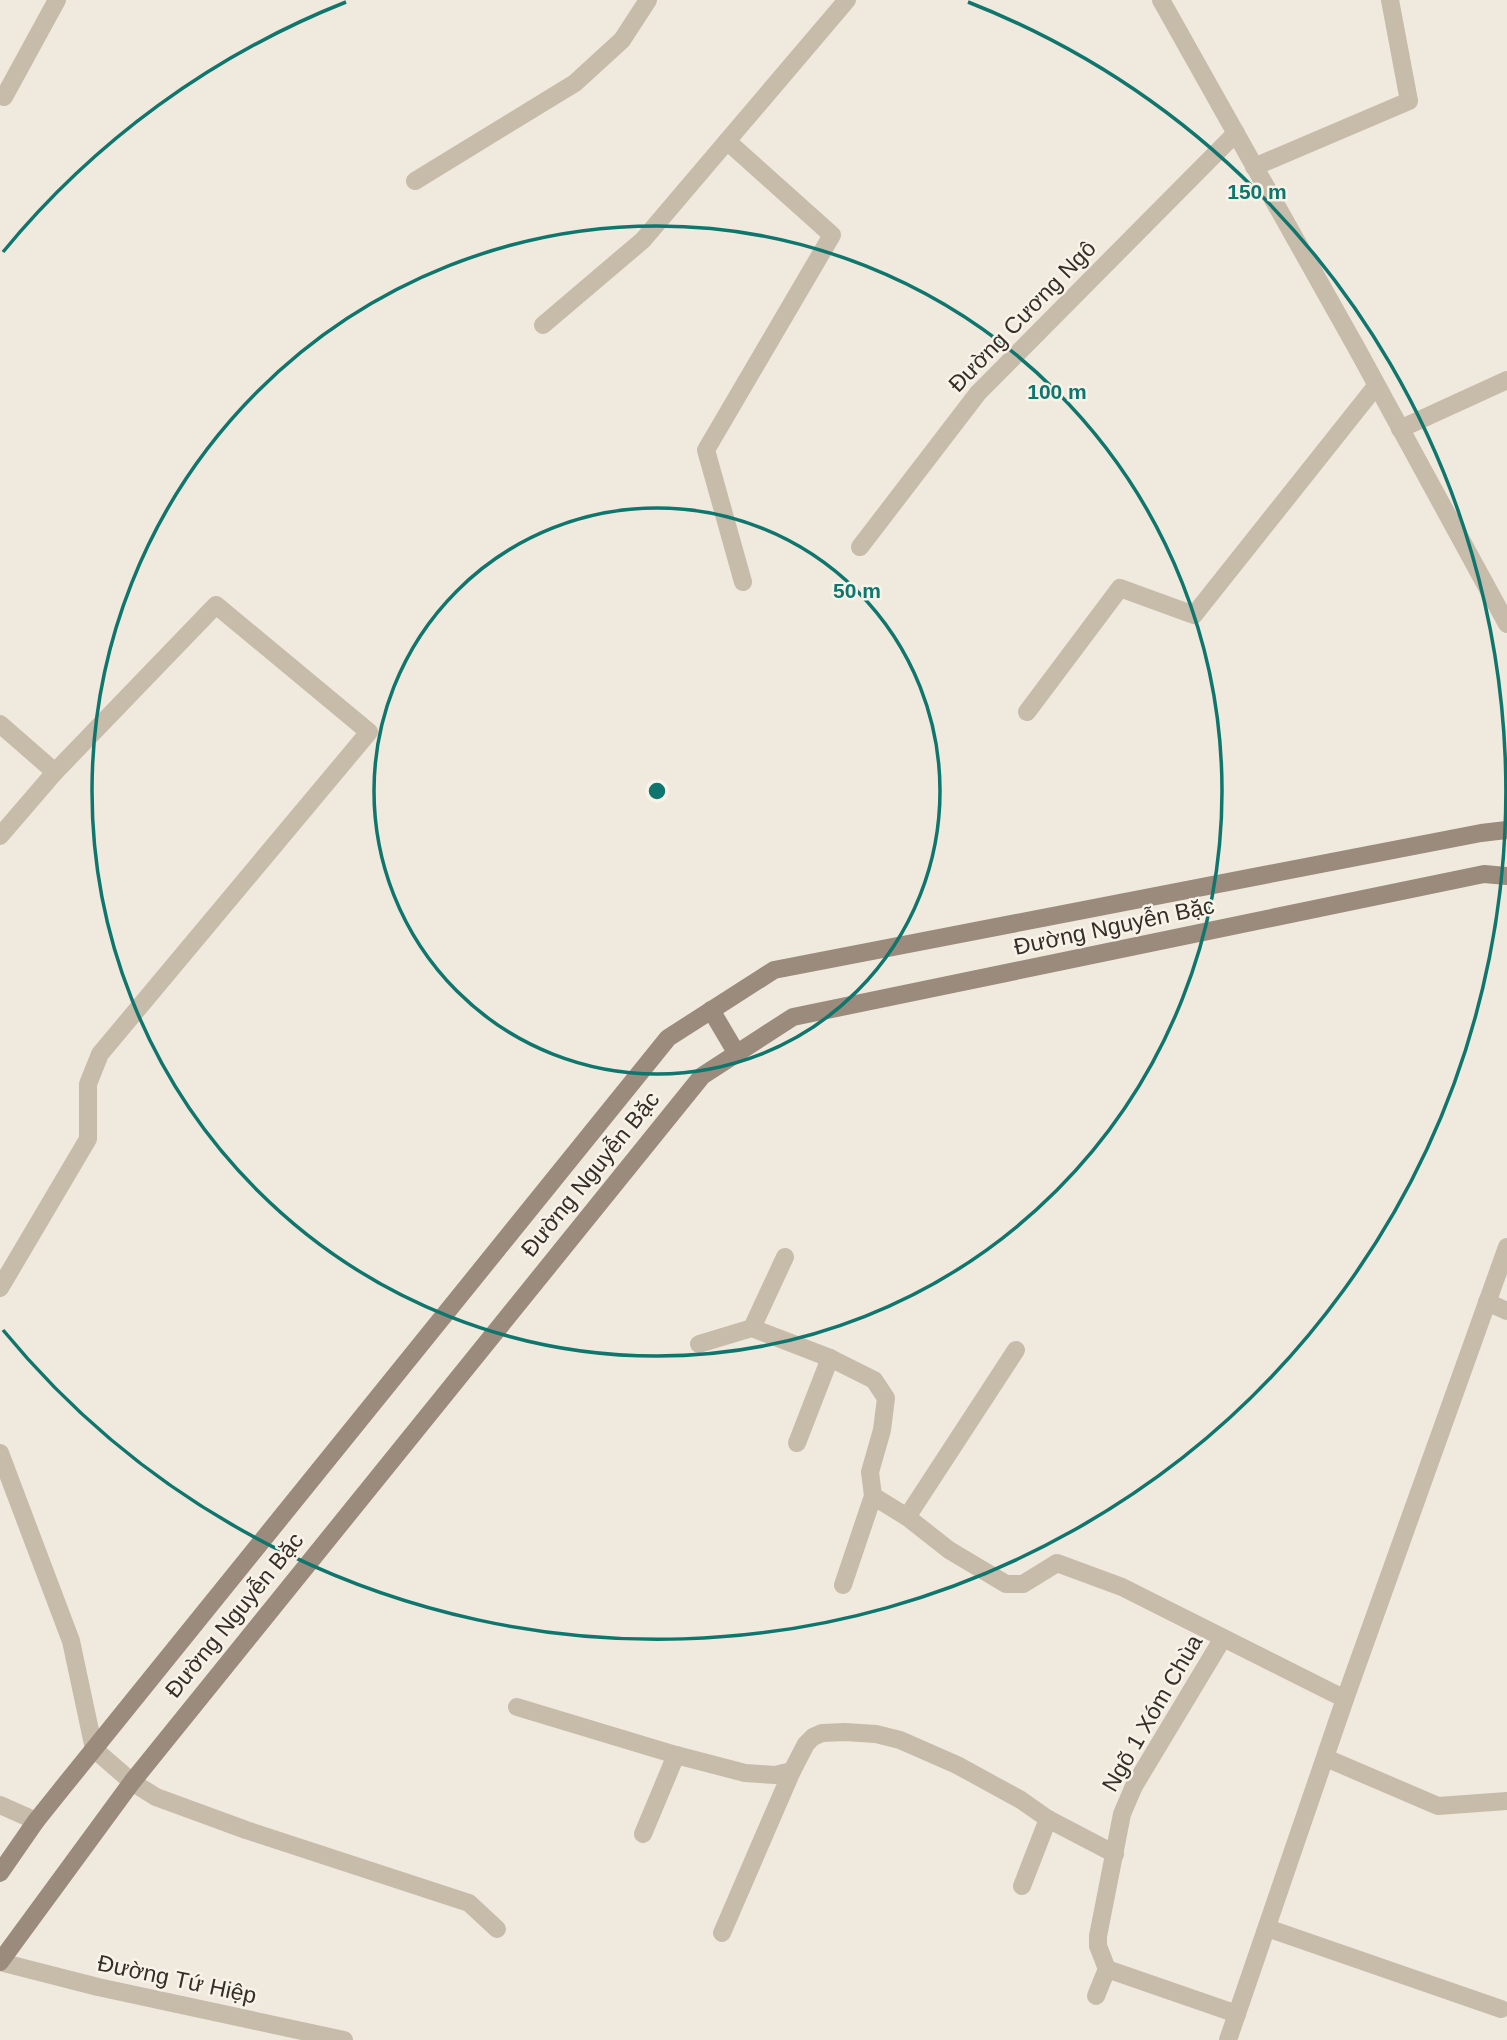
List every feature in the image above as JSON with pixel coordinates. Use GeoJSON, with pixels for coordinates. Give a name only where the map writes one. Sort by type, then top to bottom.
{"type":"FeatureCollection","features":[{"type":"Feature","properties":{"kind":"main road","name":"Đường Nguyễn Bặc"},"geometry":{"type":"LineString","coordinates":[[0,1873],[36,1821],[668,1038],[774,970],[1507,830]]}},
{"type":"Feature","properties":{"kind":"main road","name":"Đường Nguyễn Bặc"},"geometry":{"type":"LineString","coordinates":[[0,1962],[132,1782],[702,1076],[793,1017],[1484,874],[1507,876]]}},
{"type":"Feature","properties":{"kind":"main road"},"geometry":{"type":"LineString","coordinates":[[711,1010],[737,1054]]}},
{"type":"Feature","properties":{"kind":"street"},"geometry":{"type":"LineString","coordinates":[[4,97],[57,0]]}},
{"type":"Feature","properties":{"kind":"street"},"geometry":{"type":"LineString","coordinates":[[415,181],[575,83],[622,40],[648,0]]}},
{"type":"Feature","properties":{"kind":"street"},"geometry":{"type":"LineString","coordinates":[[542,325],[643,240],[847,0]]}},
{"type":"Feature","properties":{"kind":"street"},"geometry":{"type":"LineString","coordinates":[[1161,0],[1507,624]]}},
{"type":"Feature","properties":{"kind":"street"},"geometry":{"type":"LineString","coordinates":[[1254,167],[1409,101],[1390,0]]}},
{"type":"Feature","properties":{"kind":"street","name":"Đường Cương Ngô"},"geometry":{"type":"LineString","coordinates":[[860,547],[978,393],[1236,133]]}},
{"type":"Feature","properties":{"kind":"street"},"geometry":{"type":"LineString","coordinates":[[727,141],[832,235],[706,450],[743,582]]}},
{"type":"Feature","properties":{"kind":"street"},"geometry":{"type":"LineString","coordinates":[[1400,429],[1507,380]]}},
{"type":"Feature","properties":{"kind":"street"},"geometry":{"type":"LineString","coordinates":[[1027,712],[1120,588],[1194,615],[1376,386]]}},
{"type":"Feature","properties":{"kind":"street"},"geometry":{"type":"LineString","coordinates":[[0,836],[55,772],[216,605],[369,732],[100,1054],[88,1084],[88,1139],[0,1288]]}},
{"type":"Feature","properties":{"kind":"street"},"geometry":{"type":"LineString","coordinates":[[0,724],[55,772]]}},
{"type":"Feature","properties":{"kind":"street"},"geometry":{"type":"LineString","coordinates":[[1228,2040],[1345,1699],[1507,1247]]}},
{"type":"Feature","properties":{"kind":"street"},"geometry":{"type":"LineString","coordinates":[[752,1328],[785,1257]]}},
{"type":"Feature","properties":{"kind":"street"},"geometry":{"type":"LineString","coordinates":[[1487,1302],[1507,1311]]}},
{"type":"Feature","properties":{"kind":"street"},"geometry":{"type":"LineString","coordinates":[[699,1344],[752,1328],[830,1358],[874,1380],[886,1398],[882,1430],[870,1472],[873,1496],[842,1585]]}},
{"type":"Feature","properties":{"kind":"street"},"geometry":{"type":"LineString","coordinates":[[907,1517],[1016,1350]]}},
{"type":"Feature","properties":{"kind":"street"},"geometry":{"type":"LineString","coordinates":[[797,1443],[830,1358]]}},
{"type":"Feature","properties":{"kind":"street"},"geometry":{"type":"LineString","coordinates":[[0,1453],[71,1641],[94,1749],[132,1782],[156,1797],[246,1830],[469,1903],[497,1928]]}},
{"type":"Feature","properties":{"kind":"street"},"geometry":{"type":"LineString","coordinates":[[873,1496],[907,1517],[949,1550],[1006,1584],[1023,1584],[1057,1563],[1122,1587],[1345,1699]]}},
{"type":"Feature","properties":{"kind":"street","name":"Ngõ 1 Xóm Chùa"},"geometry":{"type":"LineString","coordinates":[[1107,1969],[1098,1946],[1098,1936],[1122,1814],[1134,1786],[1223,1638]]}},
{"type":"Feature","properties":{"kind":"street"},"geometry":{"type":"LineString","coordinates":[[517,1707],[744,1773],[763,1776],[792,1771]]}},
{"type":"Feature","properties":{"kind":"street"},"geometry":{"type":"LineString","coordinates":[[722,1933],[792,1771],[806,1744],[822,1733],[876,1734],[900,1740],[957,1765],[1021,1800],[1048,1819],[1115,1854]]}},
{"type":"Feature","properties":{"kind":"street"},"geometry":{"type":"LineString","coordinates":[[643,1834],[676,1755]]}},
{"type":"Feature","properties":{"kind":"street"},"geometry":{"type":"LineString","coordinates":[[1326,1758],[1438,1806],[1507,1801]]}},
{"type":"Feature","properties":{"kind":"street"},"geometry":{"type":"LineString","coordinates":[[0,1805],[36,1821]]}},
{"type":"Feature","properties":{"kind":"street"},"geometry":{"type":"LineString","coordinates":[[1022,1886],[1048,1819]]}},
{"type":"Feature","properties":{"kind":"street"},"geometry":{"type":"LineString","coordinates":[[1267,1928],[1501,2009]]}},
{"type":"Feature","properties":{"kind":"street","name":"Đường Tứ Hiệp"},"geometry":{"type":"LineString","coordinates":[[0,1962],[312,2037],[344,2040]]}},
{"type":"Feature","properties":{"kind":"street"},"geometry":{"type":"LineString","coordinates":[[1096,1996],[1107,1969],[1237,2014]]}}]}
